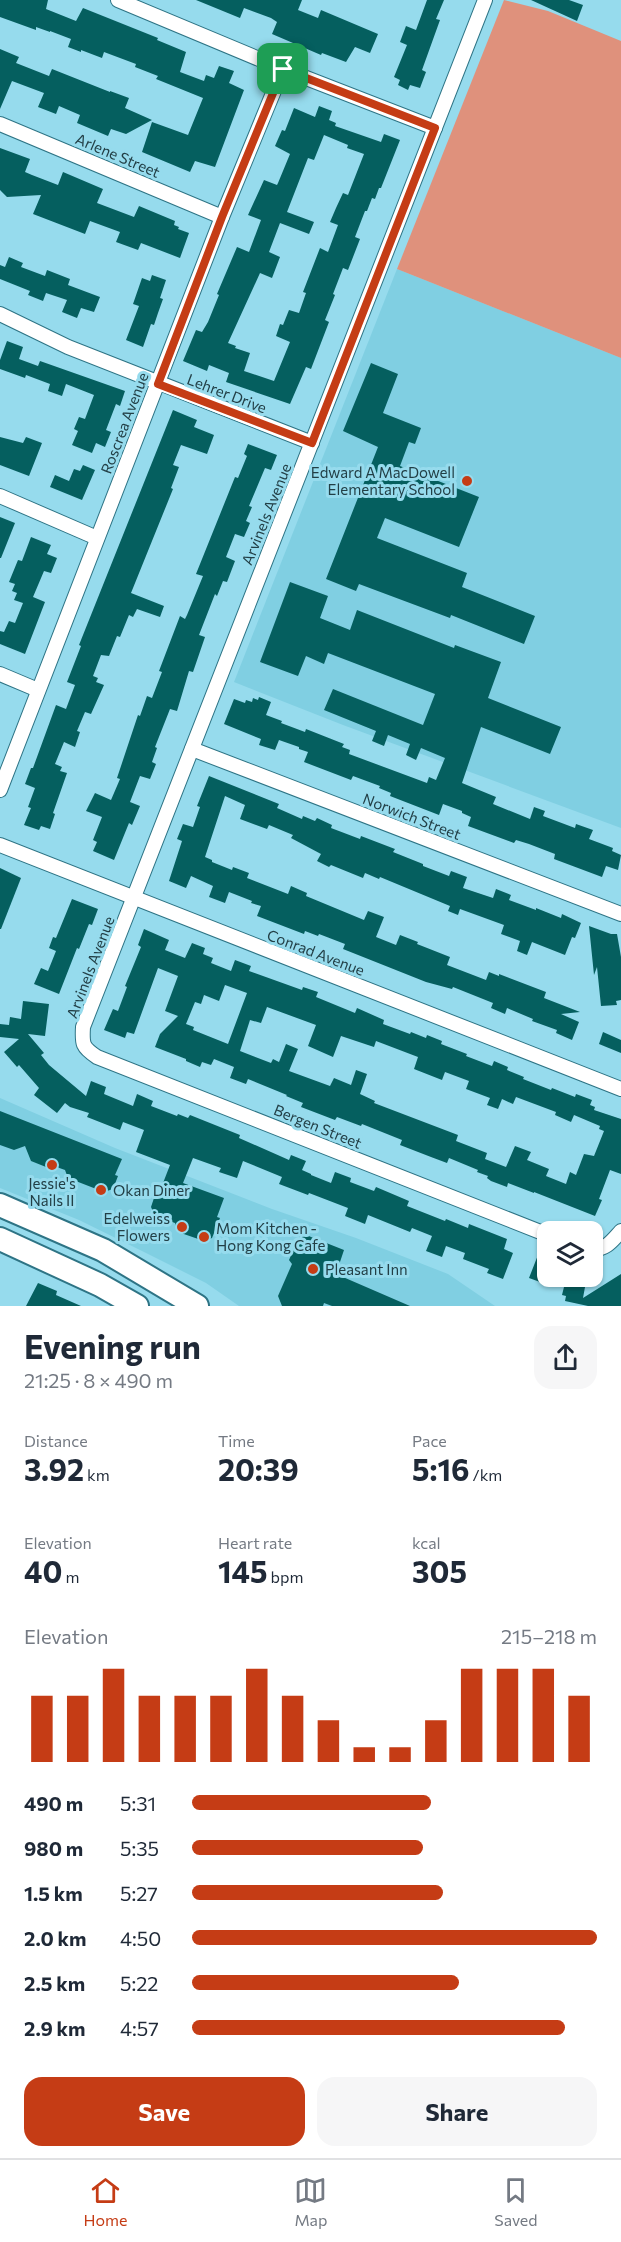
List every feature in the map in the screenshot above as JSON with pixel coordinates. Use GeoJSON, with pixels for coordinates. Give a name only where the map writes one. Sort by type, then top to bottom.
{"type":"FeatureCollection","features":[{"type":"Feature","properties":{"kind":"main road"},"geometry":{"type":"LineString","coordinates":[[0,1205],[103,1250],[197,1306]]}},
{"type":"Feature","properties":{"kind":"main road"},"geometry":{"type":"LineString","coordinates":[[0,1239],[93,1281],[137,1306]]}},
{"type":"Feature","properties":{"kind":"street"},"geometry":{"type":"LineString","coordinates":[[118,0],[283,69],[435,128]]}},
{"type":"Feature","properties":{"kind":"street","name":"Arvinels Avenue"},"geometry":{"type":"LineString","coordinates":[[82,1042],[83,1027],[485,0]]}},
{"type":"Feature","properties":{"kind":"street","name":"Roscrea Avenue"},"geometry":{"type":"LineString","coordinates":[[0,790],[222,217],[283,69]]}},
{"type":"Feature","properties":{"kind":"street","name":"Arlene Street"},"geometry":{"type":"LineString","coordinates":[[0,124],[222,217]]}},
{"type":"Feature","properties":{"kind":"street","name":"Lehrer Drive"},"geometry":{"type":"LineString","coordinates":[[0,314],[68,347],[312,443]]}},
{"type":"Feature","properties":{"kind":"street"},"geometry":{"type":"LineString","coordinates":[[0,496],[97,538]]}},
{"type":"Feature","properties":{"kind":"street"},"geometry":{"type":"LineString","coordinates":[[0,674],[38,690]]}},
{"type":"Feature","properties":{"kind":"street","name":"Norwich Street"},"geometry":{"type":"LineString","coordinates":[[192,749],[621,914]]}},
{"type":"Feature","properties":{"kind":"street","name":"Conrad Avenue"},"geometry":{"type":"LineString","coordinates":[[0,845],[621,1089]]}},
{"type":"Feature","properties":{"kind":"street","name":"Bergen Street"},"geometry":{"type":"LineString","coordinates":[[82,1042],[87,1050],[97,1057],[537,1231]]}},
{"type":"Feature","properties":{"kind":"street"},"geometry":{"type":"LineString","coordinates":[[603,1248],[608,1246],[621,1232]]}},
{"type":"Feature","properties":{"kind":"shaded area"},"geometry":{"type":"Polygon","coordinates":[[[504,0],[548,11],[621,41],[621,358],[397,269],[504,0]]]}},
{"type":"Feature","properties":{"kind":"shaded area","name":"Edward A MacDowell Elementary School"},"geometry":{"type":"Polygon","coordinates":[[[397,269],[621,358],[621,828],[234,682],[397,269]]]}},
{"type":"Feature","properties":{"kind":"shaded area"},"geometry":{"type":"Polygon","coordinates":[[[0,1098],[115,1148],[448,1274],[495,1306],[239,1306],[206,1283],[144,1252],[79,1220],[0,1188],[0,1098]]]}},
{"type":"Feature","properties":{"kind":"building"},"geometry":{"type":"Polygon","coordinates":[[[0,0],[48,0],[46,9],[76,21],[83,8],[158,38],[157,40],[186,52],[180,72],[204,81],[206,75],[214,78],[219,66],[234,71],[229,83],[244,90],[215,167],[195,161],[190,172],[142,152],[152,122],[188,135],[203,98],[156,79],[158,76],[135,67],[136,64],[104,52],[102,58],[81,50],[81,52],[68,47],[71,39],[0,17],[0,0]]]}},
{"type":"Feature","properties":{"kind":"building"},"geometry":{"type":"Polygon","coordinates":[[[196,0],[302,0],[298,10],[318,18],[321,10],[378,34],[370,53],[355,47],[346,62],[322,53],[321,55],[272,34],[277,22],[271,18],[244,8],[240,18],[196,0]]]}},
{"type":"Feature","properties":{"kind":"building"},"geometry":{"type":"Polygon","coordinates":[[[427,0],[444,0],[436,19],[440,20],[422,70],[426,72],[420,88],[410,85],[408,90],[398,85],[400,80],[394,77],[407,45],[400,42],[406,26],[416,30],[427,0]]]}},
{"type":"Feature","properties":{"kind":"building"},"geometry":{"type":"Polygon","coordinates":[[[531,0],[569,0],[583,5],[577,21],[531,0]]]}},
{"type":"Feature","properties":{"kind":"building"},"geometry":{"type":"Polygon","coordinates":[[[0,49],[19,57],[16,63],[49,76],[52,69],[129,98],[125,108],[152,120],[126,134],[111,129],[108,136],[77,123],[80,115],[59,106],[56,114],[38,107],[44,93],[12,81],[0,109],[0,49]]]}},
{"type":"Feature","properties":{"kind":"building"},"geometry":{"type":"Polygon","coordinates":[[[319,106],[332,111],[329,120],[336,123],[335,126],[381,142],[384,134],[400,140],[381,188],[365,211],[355,237],[360,239],[348,270],[343,268],[333,294],[335,295],[325,320],[329,322],[311,369],[306,367],[290,404],[226,382],[229,373],[209,365],[207,371],[183,361],[196,330],[202,332],[208,322],[237,247],[249,252],[261,220],[248,215],[264,180],[277,185],[290,154],[275,146],[282,130],[285,131],[294,108],[315,117],[319,106]],[[324,135],[314,160],[308,158],[287,212],[314,222],[309,234],[280,223],[269,252],[280,257],[272,278],[260,273],[228,343],[250,353],[244,371],[274,381],[290,342],[276,336],[280,324],[283,325],[289,310],[299,313],[306,293],[303,292],[320,248],[328,252],[338,225],[330,222],[343,193],[348,195],[364,154],[347,148],[348,145],[324,135]]]}},
{"type":"Feature","properties":{"kind":"building"},"geometry":{"type":"Polygon","coordinates":[[[0,148],[30,159],[25,172],[32,175],[58,185],[63,172],[103,189],[97,203],[134,217],[139,206],[175,221],[174,225],[179,227],[178,229],[189,233],[180,258],[141,243],[138,250],[116,242],[120,232],[90,221],[85,234],[33,214],[41,195],[7,197],[0,190],[0,148]]]}},
{"type":"Feature","properties":{"kind":"building"},"geometry":{"type":"Polygon","coordinates":[[[9,257],[23,263],[21,267],[45,276],[47,270],[70,279],[68,285],[100,297],[94,312],[81,308],[77,318],[62,312],[67,300],[46,293],[43,301],[28,295],[30,291],[0,279],[0,265],[5,267],[9,257]]]}},
{"type":"Feature","properties":{"kind":"building"},"geometry":{"type":"Polygon","coordinates":[[[152,275],[166,280],[160,298],[163,299],[143,347],[126,340],[139,306],[133,304],[142,278],[150,281],[152,275]]]}},
{"type":"Feature","properties":{"kind":"building"},"geometry":{"type":"Polygon","coordinates":[[[7,341],[23,347],[19,359],[38,366],[40,361],[125,391],[120,406],[116,404],[106,430],[111,432],[105,447],[96,443],[92,453],[72,445],[78,431],[74,429],[79,417],[85,419],[94,395],[66,384],[62,396],[48,391],[50,384],[0,369],[0,360],[7,341]]]}},
{"type":"Feature","properties":{"kind":"building"},"geometry":{"type":"Polygon","coordinates":[[[371,363],[398,374],[383,413],[421,428],[415,444],[409,442],[400,466],[479,497],[459,547],[385,518],[377,538],[467,573],[462,587],[535,616],[524,644],[451,615],[450,618],[359,584],[356,591],[326,579],[378,447],[343,431],[371,363]]]}},
{"type":"Feature","properties":{"kind":"building"},"geometry":{"type":"Polygon","coordinates":[[[173,410],[197,420],[194,427],[214,435],[207,454],[181,445],[173,465],[179,467],[171,488],[173,489],[131,593],[164,606],[160,617],[137,609],[133,617],[129,615],[109,656],[101,655],[93,676],[98,678],[96,682],[104,685],[91,714],[85,712],[77,731],[80,732],[75,747],[64,742],[55,764],[62,767],[60,771],[67,773],[50,829],[41,826],[39,830],[24,825],[31,808],[28,807],[35,788],[25,784],[56,705],[66,709],[75,685],[67,682],[81,646],[79,645],[173,410]]]}},
{"type":"Feature","properties":{"kind":"building"},"geometry":{"type":"Polygon","coordinates":[[[0,437],[23,443],[26,437],[42,443],[29,476],[0,465],[0,437]]]}},
{"type":"Feature","properties":{"kind":"building"},"geometry":{"type":"Polygon","coordinates":[[[248,444],[277,455],[271,470],[265,468],[249,506],[252,507],[246,521],[250,523],[244,537],[235,534],[226,557],[235,561],[227,582],[223,581],[217,596],[215,594],[199,635],[205,637],[193,672],[189,671],[177,711],[170,709],[155,747],[157,748],[152,762],[156,764],[150,779],[140,776],[130,802],[140,806],[132,825],[129,823],[114,860],[93,851],[97,842],[93,840],[102,817],[86,811],[95,793],[111,800],[120,779],[117,778],[138,715],[140,716],[147,696],[152,698],[162,672],[159,671],[180,616],[185,619],[203,576],[196,574],[235,477],[238,478],[247,456],[244,454],[248,444]]]}},
{"type":"Feature","properties":{"kind":"building"},"geometry":{"type":"Polygon","coordinates":[[[83,465],[95,470],[82,500],[50,487],[55,475],[69,481],[74,469],[80,471],[83,465]]]}},
{"type":"Feature","properties":{"kind":"building"},"geometry":{"type":"Polygon","coordinates":[[[0,517],[15,523],[1,558],[0,558],[0,517]]]}},
{"type":"Feature","properties":{"kind":"building"},"geometry":{"type":"Polygon","coordinates":[[[31,537],[51,545],[47,554],[57,558],[51,573],[44,571],[33,597],[45,602],[25,654],[0,644],[0,631],[4,632],[9,621],[15,623],[23,603],[14,600],[17,593],[12,591],[15,584],[9,582],[18,560],[22,561],[31,537]]]}},
{"type":"Feature","properties":{"kind":"building"},"geometry":{"type":"Polygon","coordinates":[[[290,582],[328,596],[320,618],[350,630],[357,610],[454,648],[455,645],[501,662],[488,698],[561,727],[550,754],[481,727],[462,783],[496,797],[493,804],[530,819],[534,807],[545,811],[543,816],[575,828],[576,824],[593,830],[589,839],[613,848],[612,851],[621,855],[618,870],[606,866],[602,877],[554,859],[555,854],[529,844],[516,840],[514,843],[468,826],[471,817],[462,811],[443,804],[439,815],[390,796],[391,793],[379,788],[380,786],[353,776],[351,780],[304,762],[308,752],[299,747],[279,740],[275,750],[259,745],[261,739],[224,724],[234,699],[245,703],[246,700],[252,702],[253,698],[258,700],[259,697],[271,702],[266,715],[282,721],[281,723],[305,732],[306,729],[344,744],[342,747],[350,750],[349,754],[427,783],[429,777],[436,780],[445,758],[421,748],[416,760],[406,755],[410,744],[388,735],[384,746],[372,741],[376,731],[324,710],[333,689],[423,725],[435,694],[328,653],[324,664],[306,656],[298,676],[260,662],[290,582]]]}},
{"type":"Feature","properties":{"kind":"building"},"geometry":{"type":"Polygon","coordinates":[[[209,776],[279,804],[277,808],[302,819],[303,816],[315,821],[317,818],[332,825],[331,828],[395,849],[393,852],[423,864],[423,866],[449,876],[451,871],[467,877],[463,888],[493,898],[496,889],[511,895],[509,900],[561,918],[562,914],[581,923],[565,955],[532,942],[527,955],[517,951],[520,941],[501,934],[504,925],[460,909],[458,915],[448,911],[450,906],[380,877],[379,879],[365,873],[363,878],[331,865],[329,867],[317,861],[321,854],[291,838],[293,835],[269,825],[267,829],[240,819],[245,805],[225,796],[205,857],[232,870],[233,867],[249,873],[247,878],[288,894],[291,886],[307,893],[306,896],[364,920],[368,911],[384,917],[376,937],[396,945],[400,935],[450,957],[447,965],[486,980],[489,972],[499,976],[499,974],[546,992],[544,998],[580,1012],[561,1014],[579,1022],[572,1040],[556,1033],[557,1030],[532,1021],[533,1019],[507,1008],[505,1014],[491,1008],[493,1003],[453,987],[452,989],[426,982],[343,949],[345,944],[319,934],[318,936],[305,931],[304,934],[257,916],[261,906],[251,903],[252,901],[229,892],[225,903],[209,897],[213,886],[191,876],[186,888],[169,881],[182,841],[177,839],[183,824],[193,827],[200,807],[197,806],[209,776]]]}},
{"type":"Feature","properties":{"kind":"building"},"geometry":{"type":"Polygon","coordinates":[[[0,868],[21,878],[1,929],[0,929],[0,868]]]}},
{"type":"Feature","properties":{"kind":"building"},"geometry":{"type":"Polygon","coordinates":[[[72,899],[98,909],[92,925],[89,924],[79,949],[77,948],[59,994],[34,984],[41,968],[48,971],[56,951],[49,948],[53,937],[56,938],[72,899]]]}},
{"type":"Feature","properties":{"kind":"building"},"geometry":{"type":"Polygon","coordinates":[[[589,926],[617,934],[621,957],[621,1000],[616,1001],[617,1005],[601,1006],[597,967],[594,975],[589,926]]]}},
{"type":"Feature","properties":{"kind":"building"},"geometry":{"type":"Polygon","coordinates":[[[144,929],[169,940],[165,950],[185,958],[192,943],[205,948],[203,954],[213,958],[211,963],[231,971],[235,960],[251,966],[249,971],[302,990],[303,987],[318,992],[316,997],[355,1013],[357,1008],[384,1020],[383,1024],[426,1038],[427,1035],[442,1041],[441,1044],[467,1054],[466,1056],[492,1066],[494,1061],[508,1067],[507,1070],[524,1077],[523,1079],[551,1090],[552,1088],[575,1097],[576,1094],[592,1100],[590,1105],[595,1107],[594,1110],[621,1119],[621,1174],[610,1170],[595,1216],[508,1183],[507,1187],[491,1181],[487,1178],[488,1176],[477,1172],[478,1170],[449,1158],[447,1163],[400,1145],[402,1140],[362,1124],[361,1126],[337,1117],[335,1120],[301,1107],[303,1103],[248,1079],[246,1084],[230,1078],[234,1067],[214,1059],[211,1065],[202,1062],[200,1067],[186,1061],[186,1059],[155,1047],[160,1034],[178,1016],[165,1011],[178,976],[158,968],[134,1034],[127,1032],[125,1038],[104,1030],[113,1009],[118,1011],[127,987],[125,986],[141,947],[138,945],[144,929]],[[225,985],[219,1001],[204,995],[201,1004],[195,1002],[186,1024],[194,1027],[193,1030],[228,1044],[247,993],[225,985]],[[267,1007],[261,1023],[250,1020],[240,1051],[271,1063],[273,1059],[279,1062],[286,1044],[298,1049],[289,1071],[330,1086],[334,1078],[351,1085],[356,1070],[367,1074],[360,1094],[375,1101],[374,1103],[458,1135],[456,1141],[487,1153],[485,1159],[506,1167],[515,1146],[531,1152],[527,1160],[549,1169],[546,1176],[566,1184],[570,1172],[576,1175],[584,1154],[594,1156],[604,1131],[599,1129],[600,1126],[574,1115],[571,1122],[555,1115],[556,1112],[516,1097],[513,1104],[502,1099],[498,1109],[487,1105],[490,1098],[466,1089],[469,1081],[445,1072],[442,1080],[414,1069],[418,1057],[376,1041],[374,1047],[341,1036],[333,1057],[308,1046],[316,1025],[267,1007]]]}},
{"type":"Feature","properties":{"kind":"building"},"geometry":{"type":"Polygon","coordinates":[[[23,1001],[49,1004],[45,1036],[28,1034],[44,1053],[41,1055],[49,1065],[86,1096],[91,1081],[106,1087],[104,1094],[133,1106],[137,1094],[153,1101],[151,1106],[177,1116],[178,1114],[188,1118],[190,1115],[240,1135],[239,1138],[289,1160],[291,1155],[306,1161],[302,1170],[331,1183],[335,1172],[351,1178],[350,1182],[374,1191],[376,1187],[409,1201],[407,1206],[445,1221],[446,1219],[468,1228],[469,1224],[507,1239],[504,1249],[513,1253],[503,1279],[487,1273],[489,1269],[463,1259],[465,1253],[446,1246],[442,1257],[426,1251],[432,1236],[412,1228],[410,1232],[368,1215],[365,1224],[345,1216],[348,1208],[279,1184],[282,1177],[243,1161],[237,1178],[219,1172],[221,1168],[193,1158],[183,1183],[224,1198],[217,1217],[220,1218],[212,1238],[204,1241],[178,1232],[175,1223],[155,1216],[151,1207],[155,1195],[158,1196],[170,1165],[136,1152],[144,1130],[123,1122],[120,1130],[87,1117],[89,1113],[65,1103],[57,1113],[34,1095],[39,1088],[4,1052],[19,1039],[0,1037],[0,1024],[9,1025],[10,1017],[21,1019],[23,1001]]]}},
{"type":"Feature","properties":{"kind":"building"},"geometry":{"type":"Polygon","coordinates":[[[603,1032],[621,1040],[621,1053],[599,1044],[603,1032]]]}},
{"type":"Feature","properties":{"kind":"building"},"geometry":{"type":"Polygon","coordinates":[[[0,1111],[122,1159],[115,1175],[118,1176],[113,1189],[104,1192],[68,1178],[65,1170],[51,1165],[46,1167],[31,1161],[25,1146],[14,1150],[0,1145],[0,1111]]]}},
{"type":"Feature","properties":{"kind":"building","name":"Pleasant Inn"},"geometry":{"type":"Polygon","coordinates":[[[301,1233],[344,1250],[336,1274],[410,1306],[332,1306],[324,1303],[323,1306],[282,1306],[278,1296],[292,1264],[289,1260],[301,1233]]]}},
{"type":"Feature","properties":{"kind":"building"},"geometry":{"type":"Polygon","coordinates":[[[537,1258],[537,1281],[529,1278],[537,1258]]]}},
{"type":"Feature","properties":{"kind":"building"},"geometry":{"type":"Polygon","coordinates":[[[621,1274],[621,1306],[588,1306],[565,1301],[566,1296],[562,1295],[564,1287],[585,1287],[583,1298],[621,1274]]]}},
{"type":"Feature","properties":{"kind":"building"},"geometry":{"type":"Polygon","coordinates":[[[38,1283],[57,1291],[56,1295],[81,1306],[26,1306],[38,1283]]]}},
{"type":"Feature","properties":{"kind":"place","name":"Edward A MacDowell Elementary School"},"geometry":{"type":"Point","coordinates":[467,481]}},
{"type":"Feature","properties":{"kind":"place","name":"Jessie's Nails II"},"geometry":{"type":"Point","coordinates":[52,1165]}},
{"type":"Feature","properties":{"kind":"place","name":"Okan Diner"},"geometry":{"type":"Point","coordinates":[101,1190]}},
{"type":"Feature","properties":{"kind":"place","name":"Edelweiss Flowers"},"geometry":{"type":"Point","coordinates":[182,1227]}},
{"type":"Feature","properties":{"kind":"place","name":"Mom Kitchen - Hong Kong Cafe"},"geometry":{"type":"Point","coordinates":[204,1237]}},
{"type":"Feature","properties":{"kind":"place","name":"Pleasant Inn"},"geometry":{"type":"Point","coordinates":[313,1269]}},
{"type":"Feature","properties":{"kind":"route"},"geometry":{"type":"LineString","coordinates":[[283,69],[435,128],[312,443],[158,384],[222,217],[283,69]]}}]}
